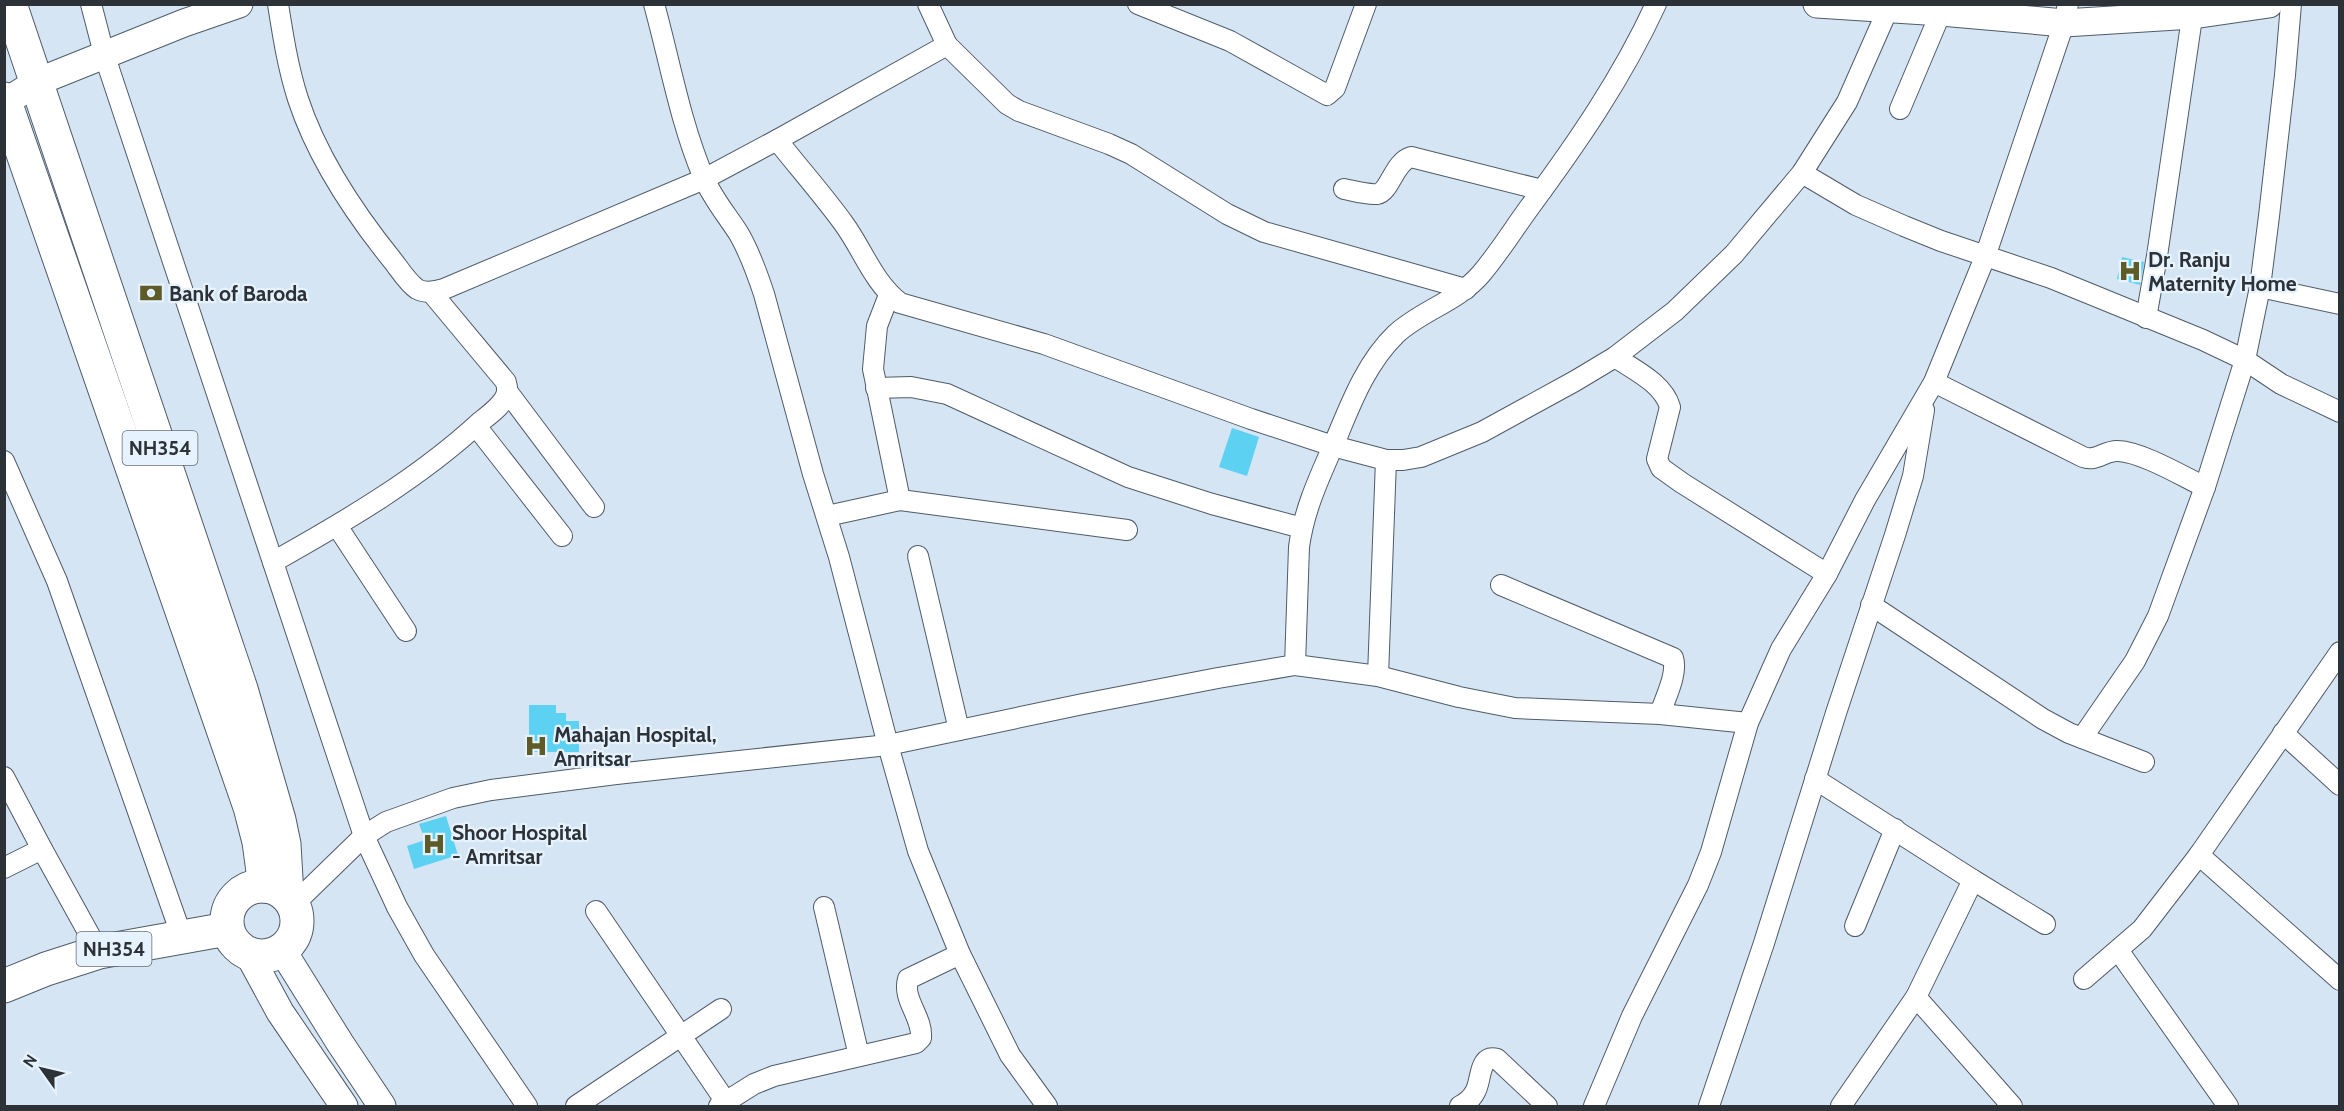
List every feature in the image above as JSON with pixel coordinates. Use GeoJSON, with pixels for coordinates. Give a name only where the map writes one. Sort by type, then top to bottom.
{"type":"FeatureCollection","features":[{"type":"Feature","properties":{"kind":"highway","name":"NH354"},"geometry":{"type":"LineString","coordinates":[[10,4],[241,689],[284,844],[282,896]]}},
{"type":"Feature","properties":{"kind":"highway","name":"NH354"},"geometry":{"type":"LineString","coordinates":[[5,101],[250,807],[260,842],[282,896],[297,921],[293,937],[282,950]]}},
{"type":"Feature","properties":{"kind":"highway"},"geometry":{"type":"LineString","coordinates":[[282,896],[249,888],[235,898],[228,912],[227,928],[234,943],[248,953],[259,956],[271,955],[282,950]]}},
{"type":"Feature","properties":{"kind":"highway","name":"NH354"},"geometry":{"type":"LineString","coordinates":[[4,986],[99,952],[227,928]]}},
{"type":"Feature","properties":{"kind":"street"},"geometry":{"type":"LineString","coordinates":[[91,4],[104,54],[364,836],[397,907],[424,954],[527,1107]]}},
{"type":"Feature","properties":{"kind":"street"},"geometry":{"type":"LineString","coordinates":[[5,101],[37,82],[104,54],[239,4]]}},
{"type":"Feature","properties":{"kind":"street"},"geometry":{"type":"LineString","coordinates":[[278,4],[285,47],[298,100],[312,134],[353,208],[414,287],[431,292],[444,289],[704,179],[947,45]]}},
{"type":"Feature","properties":{"kind":"street"},"geometry":{"type":"LineString","coordinates":[[654,4],[683,117],[704,179],[720,208],[739,234],[756,268],[813,474],[846,581],[888,746],[918,851],[960,954],[1010,1055],[1045,1106]]}},
{"type":"Feature","properties":{"kind":"street"},"geometry":{"type":"LineString","coordinates":[[928,4],[947,45],[1013,108],[1131,154],[1227,214],[1254,228],[1280,238],[1466,289]]}},
{"type":"Feature","properties":{"kind":"street"},"geometry":{"type":"LineString","coordinates":[[1138,4],[1230,41],[1327,95],[1335,87],[1366,4]]}},
{"type":"Feature","properties":{"kind":"street"},"geometry":{"type":"LineString","coordinates":[[1295,665],[1299,547],[1302,528],[1315,486],[1353,396],[1383,349],[1396,334],[1414,320],[1454,299],[1481,274],[1542,190],[1619,76],[1656,4]]}},
{"type":"Feature","properties":{"kind":"street"},"geometry":{"type":"LineString","coordinates":[[1817,4],[1941,12],[2066,14],[2194,10],[2269,4]]}},
{"type":"Feature","properties":{"kind":"street"},"geometry":{"type":"LineString","coordinates":[[2082,738],[2135,661],[2158,616],[2205,487],[2245,360],[2259,287],[2285,75],[2291,4]]}},
{"type":"Feature","properties":{"kind":"street"},"geometry":{"type":"LineString","coordinates":[[777,140],[845,226],[876,278],[900,303],[1044,344],[1251,419],[1333,446],[1386,460],[1403,460],[1421,457],[1472,437],[1575,381],[1615,357],[1675,311],[1734,254],[1802,173],[1847,102],[1901,8]]}},
{"type":"Feature","properties":{"kind":"street"},"geometry":{"type":"LineString","coordinates":[[2146,318],[2194,10]]}},
{"type":"Feature","properties":{"kind":"street"},"geometry":{"type":"LineString","coordinates":[[1900,109],[1941,12]]}},
{"type":"Feature","properties":{"kind":"street"},"geometry":{"type":"LineString","coordinates":[[1594,1107],[1632,1016],[1698,885],[1711,852],[1748,723],[1781,649],[1827,574],[1865,500],[1930,390],[1985,257],[2066,14]]}},
{"type":"Feature","properties":{"kind":"street"},"geometry":{"type":"LineString","coordinates":[[1344,189],[1376,195],[1382,192],[1401,162],[1411,157],[1542,190]]}},
{"type":"Feature","properties":{"kind":"street"},"geometry":{"type":"LineString","coordinates":[[1802,173],[1865,209],[1985,257],[2051,278],[2203,340],[2245,360],[2281,384],[2340,412]]}},
{"type":"Feature","properties":{"kind":"street"},"geometry":{"type":"LineString","coordinates":[[2259,287],[2340,304]]}},
{"type":"Feature","properties":{"kind":"street"},"geometry":{"type":"LineString","coordinates":[[431,292],[506,382],[507,392],[594,507]]}},
{"type":"Feature","properties":{"kind":"street"},"geometry":{"type":"LineString","coordinates":[[890,295],[878,327],[873,369],[900,500]]}},
{"type":"Feature","properties":{"kind":"street"},"geometry":{"type":"LineString","coordinates":[[1615,357],[1660,388],[1668,399],[1670,407],[1658,459],[1661,468],[1827,574]]}},
{"type":"Feature","properties":{"kind":"street"},"geometry":{"type":"LineString","coordinates":[[876,388],[927,388],[947,394],[1128,477],[1212,504],[1302,528]]}},
{"type":"Feature","properties":{"kind":"street"},"geometry":{"type":"LineString","coordinates":[[1930,390],[2083,457],[2096,458],[2110,452],[2137,455],[2205,487]]}},
{"type":"Feature","properties":{"kind":"street"},"geometry":{"type":"LineString","coordinates":[[1709,1107],[1764,943],[1913,476],[1930,390]]}},
{"type":"Feature","properties":{"kind":"street"},"geometry":{"type":"LineString","coordinates":[[273,562],[337,526],[404,483],[476,426],[502,401],[507,392]]}},
{"type":"Feature","properties":{"kind":"street"},"geometry":{"type":"LineString","coordinates":[[476,426],[562,536]]}},
{"type":"Feature","properties":{"kind":"street"},"geometry":{"type":"LineString","coordinates":[[1378,676],[1386,460]]}},
{"type":"Feature","properties":{"kind":"street"},"geometry":{"type":"LineString","coordinates":[[4,461],[57,581],[182,937]]}},
{"type":"Feature","properties":{"kind":"street"},"geometry":{"type":"LineString","coordinates":[[827,516],[900,500],[1127,530]]}},
{"type":"Feature","properties":{"kind":"street"},"geometry":{"type":"LineString","coordinates":[[337,526],[406,630]]}},
{"type":"Feature","properties":{"kind":"street"},"geometry":{"type":"LineString","coordinates":[[918,556],[959,730]]}},
{"type":"Feature","properties":{"kind":"street"},"geometry":{"type":"LineString","coordinates":[[1501,585],[1673,658],[1674,672],[1660,714]]}},
{"type":"Feature","properties":{"kind":"street"},"geometry":{"type":"LineString","coordinates":[[1871,605],[2020,706],[2082,738],[2144,762]]}},
{"type":"Feature","properties":{"kind":"street"},"geometry":{"type":"LineString","coordinates":[[2084,979],[2142,929],[2199,855],[2340,652]]}},
{"type":"Feature","properties":{"kind":"street"},"geometry":{"type":"LineString","coordinates":[[282,896],[386,822],[453,798],[491,790],[616,774],[888,746],[1218,678],[1295,665],[1378,676],[1459,698],[1515,708],[1660,714],[1748,723]]}},
{"type":"Feature","properties":{"kind":"street"},"geometry":{"type":"LineString","coordinates":[[2283,733],[2340,785]]}},
{"type":"Feature","properties":{"kind":"street"},"geometry":{"type":"LineString","coordinates":[[5,777],[99,952]]}},
{"type":"Feature","properties":{"kind":"street"},"geometry":{"type":"LineString","coordinates":[[1815,779],[2045,924]]}},
{"type":"Feature","properties":{"kind":"street"},"geometry":{"type":"LineString","coordinates":[[1855,926],[1895,829]]}},
{"type":"Feature","properties":{"kind":"street"},"geometry":{"type":"LineString","coordinates":[[4,868],[42,849]]}},
{"type":"Feature","properties":{"kind":"street"},"geometry":{"type":"LineString","coordinates":[[2199,855],[2340,980]]}},
{"type":"Feature","properties":{"kind":"street"},"geometry":{"type":"LineString","coordinates":[[1851,1103],[1916,997],[1973,880]]}},
{"type":"Feature","properties":{"kind":"street"},"geometry":{"type":"LineString","coordinates":[[824,907],[859,1056]]}},
{"type":"Feature","properties":{"kind":"street"},"geometry":{"type":"LineString","coordinates":[[596,910],[681,1036],[722,1104],[754,1084],[774,1076],[907,1047],[921,1038],[922,1029],[906,987],[908,979],[960,954]]}},
{"type":"Feature","properties":{"kind":"street"},"geometry":{"type":"LineString","coordinates":[[282,950],[382,1107]]}},
{"type":"Feature","properties":{"kind":"street"},"geometry":{"type":"LineString","coordinates":[[2118,950],[2228,1107]]}},
{"type":"Feature","properties":{"kind":"street"},"geometry":{"type":"LineString","coordinates":[[248,953],[280,1012],[344,1107]]}},
{"type":"Feature","properties":{"kind":"street"},"geometry":{"type":"LineString","coordinates":[[1916,997],[2012,1107]]}},
{"type":"Feature","properties":{"kind":"street"},"geometry":{"type":"LineString","coordinates":[[576,1107],[721,1009]]}},
{"type":"Feature","properties":{"kind":"street"},"geometry":{"type":"LineString","coordinates":[[1460,1107],[1475,1093],[1482,1065],[1491,1057],[1497,1059],[1547,1107]]}},
{"type":"Feature","properties":{"kind":"building"},"geometry":{"type":"Polygon","coordinates":[[[2122,257],[2144,262],[2140,285],[2117,279],[2122,257]]]}},
{"type":"Feature","properties":{"kind":"building"},"geometry":{"type":"Polygon","coordinates":[[[1232,428],[1259,437],[1247,476],[1219,467],[1232,428]]]}},
{"type":"Feature","properties":{"kind":"building"},"geometry":{"type":"Polygon","coordinates":[[[529,705],[556,705],[556,713],[566,713],[566,721],[579,721],[579,752],[529,752],[529,705]]]}},
{"type":"Feature","properties":{"kind":"building"},"geometry":{"type":"Polygon","coordinates":[[[446,816],[458,855],[414,869],[407,846],[425,840],[419,824],[446,816]]]}},
{"type":"Feature","properties":{"kind":"place","name":"Dr. Ranju Maternity Home"},"geometry":{"type":"Point","coordinates":[2130,271]}},
{"type":"Feature","properties":{"kind":"place","name":"Bank of Baroda"},"geometry":{"type":"Point","coordinates":[151,293]}},
{"type":"Feature","properties":{"kind":"place","name":"Mahajan Hospital, Amritsar"},"geometry":{"type":"Point","coordinates":[536,746]}},
{"type":"Feature","properties":{"kind":"place","name":"Shoor Hospital - Amritsar"},"geometry":{"type":"Point","coordinates":[434,844]}}]}
